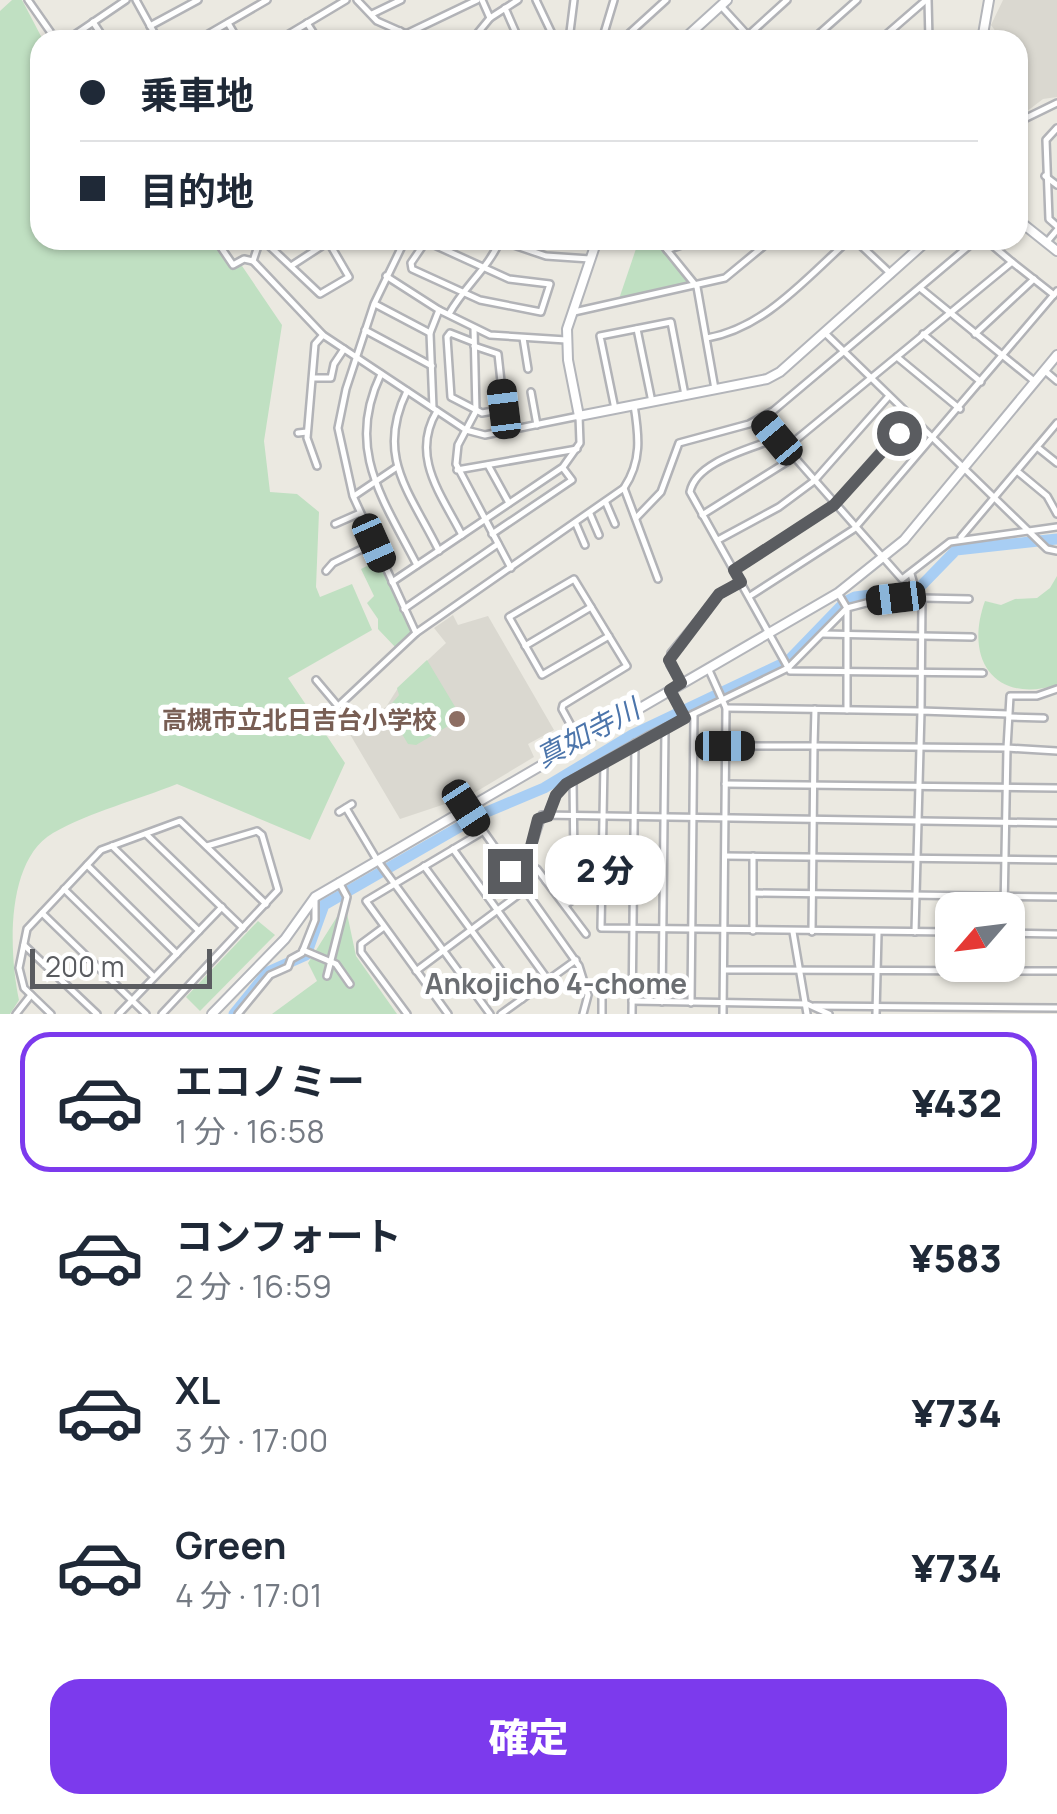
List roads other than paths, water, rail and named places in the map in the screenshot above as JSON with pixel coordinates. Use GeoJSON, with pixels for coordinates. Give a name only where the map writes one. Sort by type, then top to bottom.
{"type":"FeatureCollection","features":[{"type":"Feature","properties":{"kind":"street"},"geometry":{"type":"LineString","coordinates":[[28,0],[49,30]]}},
{"type":"Feature","properties":{"kind":"street"},"geometry":{"type":"LineString","coordinates":[[81,30],[126,0]]}},
{"type":"Feature","properties":{"kind":"street"},"geometry":{"type":"LineString","coordinates":[[136,0],[152,30]]}},
{"type":"Feature","properties":{"kind":"street"},"geometry":{"type":"LineString","coordinates":[[150,26],[198,0]]}},
{"type":"Feature","properties":{"kind":"street"},"geometry":{"type":"LineString","coordinates":[[216,30],[267,0]]}},
{"type":"Feature","properties":{"kind":"street"},"geometry":{"type":"LineString","coordinates":[[296,30],[346,0]]}},
{"type":"Feature","properties":{"kind":"street"},"geometry":{"type":"LineString","coordinates":[[356,0],[399,30]]}},
{"type":"Feature","properties":{"kind":"street"},"geometry":{"type":"LineString","coordinates":[[371,14],[400,0]]}},
{"type":"Feature","properties":{"kind":"street"},"geometry":{"type":"LineString","coordinates":[[408,30],[480,0],[490,18]]}},
{"type":"Feature","properties":{"kind":"street"},"geometry":{"type":"LineString","coordinates":[[480,30],[490,18],[518,0]]}},
{"type":"Feature","properties":{"kind":"street"},"geometry":{"type":"LineString","coordinates":[[536,0],[550,30]]}},
{"type":"Feature","properties":{"kind":"street"},"geometry":{"type":"LineString","coordinates":[[570,30],[574,0]]}},
{"type":"Feature","properties":{"kind":"street"},"geometry":{"type":"LineString","coordinates":[[605,30],[614,0]]}},
{"type":"Feature","properties":{"kind":"street"},"geometry":{"type":"LineString","coordinates":[[633,30],[666,0]]}},
{"type":"Feature","properties":{"kind":"street"},"geometry":{"type":"LineString","coordinates":[[756,30],[788,0]]}},
{"type":"Feature","properties":{"kind":"street"},"geometry":{"type":"LineString","coordinates":[[823,30],[857,0]]}},
{"type":"Feature","properties":{"kind":"street"},"geometry":{"type":"LineString","coordinates":[[892,30],[927,0]]}},
{"type":"Feature","properties":{"kind":"street"},"geometry":{"type":"LineString","coordinates":[[927,0],[928,30]]}},
{"type":"Feature","properties":{"kind":"street"},"geometry":{"type":"LineString","coordinates":[[984,30],[989,0]]}},
{"type":"Feature","properties":{"kind":"street"},"geometry":{"type":"LineString","coordinates":[[694,30],[724,3],[743,30]]}},
{"type":"Feature","properties":{"kind":"street"},"geometry":{"type":"LineString","coordinates":[[505,8],[515,30]]}},
{"type":"Feature","properties":{"kind":"street"},"geometry":{"type":"LineString","coordinates":[[93,22],[98,30]]}},
{"type":"Feature","properties":{"kind":"street"},"geometry":{"type":"LineString","coordinates":[[228,23],[232,30]]}},
{"type":"Feature","properties":{"kind":"street"},"geometry":{"type":"LineString","coordinates":[[308,23],[312,30]]}},
{"type":"Feature","properties":{"kind":"street"},"geometry":{"type":"LineString","coordinates":[[1028,117],[1057,103]]}},
{"type":"Feature","properties":{"kind":"street"},"geometry":{"type":"LineString","coordinates":[[1046,243],[1057,228],[1048,219],[1045,176],[1050,136],[1057,128]]}},
{"type":"Feature","properties":{"kind":"street"},"geometry":{"type":"LineString","coordinates":[[1050,136],[1057,142]]}},
{"type":"Feature","properties":{"kind":"street"},"geometry":{"type":"LineString","coordinates":[[1045,176],[1057,184]]}},
{"type":"Feature","properties":{"kind":"street"},"geometry":{"type":"LineString","coordinates":[[1028,228],[1057,251]]}},
{"type":"Feature","properties":{"kind":"street"},"geometry":{"type":"LineString","coordinates":[[223,250],[233,265],[244,259],[253,261],[324,336],[466,430],[485,435],[767,379],[917,250]]}},
{"type":"Feature","properties":{"kind":"street"},"geometry":{"type":"LineString","coordinates":[[253,261],[258,250]]}},
{"type":"Feature","properties":{"kind":"street"},"geometry":{"type":"LineString","coordinates":[[273,250],[320,294],[349,278],[334,250]]}},
{"type":"Feature","properties":{"kind":"street"},"geometry":{"type":"LineString","coordinates":[[291,266],[315,250]]}},
{"type":"Feature","properties":{"kind":"street"},"geometry":{"type":"LineString","coordinates":[[400,250],[374,304],[338,428],[352,496],[416,633]]}},
{"type":"Feature","properties":{"kind":"street"},"geometry":{"type":"LineString","coordinates":[[420,250],[412,269],[460,294],[513,309],[541,312],[550,284],[509,279],[447,250]]}},
{"type":"Feature","properties":{"kind":"street"},"geometry":{"type":"LineString","coordinates":[[448,314],[494,250]]}},
{"type":"Feature","properties":{"kind":"street"},"geometry":{"type":"LineString","coordinates":[[529,250],[546,256],[590,259]]}},
{"type":"Feature","properties":{"kind":"street"},"geometry":{"type":"LineString","coordinates":[[392,582],[563,467],[577,449],[581,432],[566,340],[593,250]]}},
{"type":"Feature","properties":{"kind":"street"},"geometry":{"type":"LineString","coordinates":[[668,250],[697,287],[716,389]]}},
{"type":"Feature","properties":{"kind":"street"},"geometry":{"type":"LineString","coordinates":[[574,312],[725,278],[759,250]]}},
{"type":"Feature","properties":{"kind":"street"},"geometry":{"type":"LineString","coordinates":[[707,338],[733,334],[758,320],[840,250]]}},
{"type":"Feature","properties":{"kind":"street"},"geometry":{"type":"LineString","coordinates":[[863,250],[891,274]]}},
{"type":"Feature","properties":{"kind":"street"},"geometry":{"type":"LineString","coordinates":[[636,518],[661,492],[679,443],[760,418],[964,250]]}},
{"type":"Feature","properties":{"kind":"street"},"geometry":{"type":"LineString","coordinates":[[749,597],[854,529],[1056,293],[998,250]]}},
{"type":"Feature","properties":{"kind":"street"},"geometry":{"type":"LineString","coordinates":[[786,448],[1012,262]]}},
{"type":"Feature","properties":{"kind":"street"},"geometry":{"type":"LineString","coordinates":[[386,276],[439,310],[490,335],[566,340]]}},
{"type":"Feature","properties":{"kind":"street"},"geometry":{"type":"LineString","coordinates":[[975,334],[1034,279]]}},
{"type":"Feature","properties":{"kind":"street"},"geometry":{"type":"LineString","coordinates":[[920,288],[1035,381]]}},
{"type":"Feature","properties":{"kind":"street"},"geometry":{"type":"LineString","coordinates":[[374,304],[430,333]]}},
{"type":"Feature","properties":{"kind":"street"},"geometry":{"type":"LineString","coordinates":[[439,310],[430,333],[435,409],[426,436],[427,465],[462,534]]}},
{"type":"Feature","properties":{"kind":"street"},"geometry":{"type":"LineString","coordinates":[[615,409],[600,336],[670,322],[686,395]]}},
{"type":"Feature","properties":{"kind":"street"},"geometry":{"type":"LineString","coordinates":[[474,328],[476,411],[458,445],[457,470],[512,568]]}},
{"type":"Feature","properties":{"kind":"street"},"geometry":{"type":"LineString","coordinates":[[637,329],[652,402]]}},
{"type":"Feature","properties":{"kind":"street"},"geometry":{"type":"LineString","coordinates":[[365,330],[432,366]]}},
{"type":"Feature","properties":{"kind":"street"},"geometry":{"type":"LineString","coordinates":[[824,332],[1028,531],[1048,549],[1057,551]]}},
{"type":"Feature","properties":{"kind":"street"},"geometry":{"type":"LineString","coordinates":[[450,333],[474,344],[498,354],[504,409],[476,411],[451,397],[447,337],[450,333]]}},
{"type":"Feature","properties":{"kind":"street"},"geometry":{"type":"LineString","coordinates":[[923,334],[982,382]]}},
{"type":"Feature","properties":{"kind":"street"},"geometry":{"type":"LineString","coordinates":[[317,466],[308,432],[314,378],[311,373],[316,344],[324,336]]}},
{"type":"Feature","properties":{"kind":"street"},"geometry":{"type":"LineString","coordinates":[[523,338],[528,369]]}},
{"type":"Feature","properties":{"kind":"street"},"geometry":{"type":"LineString","coordinates":[[314,378],[331,378],[344,349]]}},
{"type":"Feature","properties":{"kind":"street"},"geometry":{"type":"LineString","coordinates":[[212,1014],[285,939],[315,896],[838,593],[881,560],[904,540],[965,469],[1057,355]]}},
{"type":"Feature","properties":{"kind":"street"},"geometry":{"type":"LineString","coordinates":[[897,357],[960,409]]}},
{"type":"Feature","properties":{"kind":"street"},"geometry":{"type":"LineString","coordinates":[[1044,370],[1057,381]]}},
{"type":"Feature","properties":{"kind":"street"},"geometry":{"type":"LineString","coordinates":[[381,374],[366,422],[366,451],[375,482],[417,566]]}},
{"type":"Feature","properties":{"kind":"street"},"geometry":{"type":"LineString","coordinates":[[407,391],[392,429],[398,467],[439,551]]}},
{"type":"Feature","properties":{"kind":"street"},"geometry":{"type":"LineString","coordinates":[[531,392],[537,425]]}},
{"type":"Feature","properties":{"kind":"street"},"geometry":{"type":"LineString","coordinates":[[717,541],[779,507],[814,482],[890,396]]}},
{"type":"Feature","properties":{"kind":"street"},"geometry":{"type":"LineString","coordinates":[[316,680],[336,708],[416,633],[624,488],[634,470],[639,448],[634,406]]}},
{"type":"Feature","properties":{"kind":"street"},"geometry":{"type":"LineString","coordinates":[[734,570],[834,505],[911,416]]}},
{"type":"Feature","properties":{"kind":"street"},"geometry":{"type":"LineString","coordinates":[[760,418],[902,580],[944,544],[1057,527]]}},
{"type":"Feature","properties":{"kind":"street"},"geometry":{"type":"LineString","coordinates":[[960,540],[1057,423]]}},
{"type":"Feature","properties":{"kind":"street"},"geometry":{"type":"LineString","coordinates":[[298,434],[308,432]]}},
{"type":"Feature","properties":{"kind":"street"},"geometry":{"type":"LineString","coordinates":[[777,438],[698,475],[690,492],[790,671],[984,673]]}},
{"type":"Feature","properties":{"kind":"street"},"geometry":{"type":"LineString","coordinates":[[1037,446],[1057,463]]}},
{"type":"Feature","properties":{"kind":"street"},"geometry":{"type":"LineString","coordinates":[[457,470],[577,449]]}},
{"type":"Feature","properties":{"kind":"street"},"geometry":{"type":"LineString","coordinates":[[702,514],[794,458]]}},
{"type":"Feature","properties":{"kind":"street"},"geometry":{"type":"LineString","coordinates":[[488,465],[509,503]]}},
{"type":"Feature","properties":{"kind":"street"},"geometry":{"type":"LineString","coordinates":[[352,496],[398,467]]}},
{"type":"Feature","properties":{"kind":"street"},"geometry":{"type":"LineString","coordinates":[[492,534],[572,480],[563,467]]}},
{"type":"Feature","properties":{"kind":"street"},"geometry":{"type":"LineString","coordinates":[[1017,471],[1048,496],[1057,514]]}},
{"type":"Feature","properties":{"kind":"street"},"geometry":{"type":"LineString","coordinates":[[624,488],[658,579]]}},
{"type":"Feature","properties":{"kind":"street"},"geometry":{"type":"LineString","coordinates":[[606,503],[615,524]]}},
{"type":"Feature","properties":{"kind":"street"},"geometry":{"type":"LineString","coordinates":[[335,524],[360,513]]}},
{"type":"Feature","properties":{"kind":"street"},"geometry":{"type":"LineString","coordinates":[[590,514],[599,535]]}},
{"type":"Feature","properties":{"kind":"street"},"geometry":{"type":"LineString","coordinates":[[576,524],[585,545]]}},
{"type":"Feature","properties":{"kind":"street"},"geometry":{"type":"LineString","coordinates":[[326,571],[333,563],[374,543]]}},
{"type":"Feature","properties":{"kind":"street"},"geometry":{"type":"LineString","coordinates":[[404,608],[498,544]]}},
{"type":"Feature","properties":{"kind":"street"},"geometry":{"type":"LineString","coordinates":[[911,574],[920,598],[921,636],[915,932]]}},
{"type":"Feature","properties":{"kind":"street"},"geometry":{"type":"LineString","coordinates":[[580,742],[563,705],[627,666],[574,579],[510,617],[542,675],[608,636]]}},
{"type":"Feature","properties":{"kind":"street"},"geometry":{"type":"LineString","coordinates":[[681,683],[670,665],[671,652],[719,594],[741,582]]}},
{"type":"Feature","properties":{"kind":"street"},"geometry":{"type":"LineString","coordinates":[[838,593],[847,608],[847,710]]}},
{"type":"Feature","properties":{"kind":"street"},"geometry":{"type":"LineString","coordinates":[[548,816],[556,795],[572,779],[604,764],[634,742],[788,668],[847,608],[858,603],[920,598],[969,599]]}},
{"type":"Feature","properties":{"kind":"street"},"geometry":{"type":"LineString","coordinates":[[526,646],[591,607]]}},
{"type":"Feature","properties":{"kind":"street"},"geometry":{"type":"LineString","coordinates":[[822,634],[972,637]]}},
{"type":"Feature","properties":{"kind":"street"},"geometry":{"type":"LineString","coordinates":[[708,668],[726,708],[723,1014]]}},
{"type":"Feature","properties":{"kind":"street"},"geometry":{"type":"LineString","coordinates":[[1004,892],[1010,696],[1037,696],[1057,689]]}},
{"type":"Feature","properties":{"kind":"street"},"geometry":{"type":"LineString","coordinates":[[670,690],[685,718]]}},
{"type":"Feature","properties":{"kind":"street"},"geometry":{"type":"LineString","coordinates":[[726,708],[921,710],[1044,718]]}},
{"type":"Feature","properties":{"kind":"street"},"geometry":{"type":"LineString","coordinates":[[812,932],[815,709]]}},
{"type":"Feature","properties":{"kind":"street"},"geometry":{"type":"LineString","coordinates":[[692,1002],[694,714]]}},
{"type":"Feature","properties":{"kind":"street"},"geometry":{"type":"LineString","coordinates":[[662,1002],[665,730]]}},
{"type":"Feature","properties":{"kind":"street"},"geometry":{"type":"LineString","coordinates":[[632,1014],[634,742]]}},
{"type":"Feature","properties":{"kind":"street"},"geometry":{"type":"LineString","coordinates":[[725,746],[918,745],[1057,751]]}},
{"type":"Feature","properties":{"kind":"street"},"geometry":{"type":"LineString","coordinates":[[604,764],[601,928],[935,932]]}},
{"type":"Feature","properties":{"kind":"street"},"geometry":{"type":"LineString","coordinates":[[572,779],[574,865]]}},
{"type":"Feature","properties":{"kind":"street"},"geometry":{"type":"LineString","coordinates":[[725,784],[1057,788]]}},
{"type":"Feature","properties":{"kind":"street"},"geometry":{"type":"LineString","coordinates":[[346,808],[377,860],[490,1014]]}},
{"type":"Feature","properties":{"kind":"street"},"geometry":{"type":"LineString","coordinates":[[466,808],[576,960],[587,988],[583,1014]]}},
{"type":"Feature","properties":{"kind":"street"},"geometry":{"type":"LineString","coordinates":[[510,871],[529,854],[538,819],[548,816],[1057,823]]}},
{"type":"Feature","properties":{"kind":"street"},"geometry":{"type":"LineString","coordinates":[[51,1014],[24,988],[19,968],[28,930],[101,850],[180,821],[266,904]]}},
{"type":"Feature","properties":{"kind":"street"},"geometry":{"type":"LineString","coordinates":[[162,1014],[278,890],[262,834],[257,831],[206,847]]}},
{"type":"Feature","properties":{"kind":"street"},"geometry":{"type":"LineString","coordinates":[[448,1014],[366,901],[482,832]]}},
{"type":"Feature","properties":{"kind":"street"},"geometry":{"type":"LineString","coordinates":[[146,834],[243,928]]}},
{"type":"Feature","properties":{"kind":"street"},"geometry":{"type":"LineString","coordinates":[[112,846],[200,930]]}},
{"type":"Feature","properties":{"kind":"street"},"geometry":{"type":"LineString","coordinates":[[453,849],[548,980]]}},
{"type":"Feature","properties":{"kind":"street"},"geometry":{"type":"LineString","coordinates":[[724,856],[1057,860]]}},
{"type":"Feature","properties":{"kind":"street"},"geometry":{"type":"LineString","coordinates":[[753,930],[754,856]]}},
{"type":"Feature","properties":{"kind":"street"},"geometry":{"type":"LineString","coordinates":[[520,862],[537,869],[586,934]]}},
{"type":"Feature","properties":{"kind":"street"},"geometry":{"type":"LineString","coordinates":[[86,865],[177,954]]}},
{"type":"Feature","properties":{"kind":"street"},"geometry":{"type":"LineString","coordinates":[[424,866],[522,1000]]}},
{"type":"Feature","properties":{"kind":"street"},"geometry":{"type":"LineString","coordinates":[[546,881],[551,876],[573,876],[572,901],[565,906]]}},
{"type":"Feature","properties":{"kind":"street"},"geometry":{"type":"LineString","coordinates":[[327,976],[346,897],[339,882]]}},
{"type":"Feature","properties":{"kind":"street"},"geometry":{"type":"LineString","coordinates":[[64,888],[154,977]]}},
{"type":"Feature","properties":{"kind":"street"},"geometry":{"type":"LineString","coordinates":[[416,971],[526,889]]}},
{"type":"Feature","properties":{"kind":"street"},"geometry":{"type":"LineString","coordinates":[[754,893],[935,896]]}},
{"type":"Feature","properties":{"kind":"street"},"geometry":{"type":"LineString","coordinates":[[1025,895],[1057,896]]}},
{"type":"Feature","properties":{"kind":"street"},"geometry":{"type":"LineString","coordinates":[[238,1014],[270,975],[288,967],[291,959],[304,950],[315,920],[315,896]]}},
{"type":"Feature","properties":{"kind":"street"},"geometry":{"type":"LineString","coordinates":[[119,1014],[222,908]]}},
{"type":"Feature","properties":{"kind":"street"},"geometry":{"type":"LineString","coordinates":[[42,914],[146,1014]]}},
{"type":"Feature","properties":{"kind":"street"},"geometry":{"type":"LineString","coordinates":[[384,927],[361,944],[361,952],[406,1014]]}},
{"type":"Feature","properties":{"kind":"street"},"geometry":{"type":"LineString","coordinates":[[792,932],[811,1005],[807,1014]]}},
{"type":"Feature","properties":{"kind":"street"},"geometry":{"type":"LineString","coordinates":[[876,1010],[878,933]]}},
{"type":"Feature","properties":{"kind":"street"},"geometry":{"type":"LineString","coordinates":[[1025,933],[1057,934]]}},
{"type":"Feature","properties":{"kind":"street"},"geometry":{"type":"LineString","coordinates":[[24,945],[97,1014]]}},
{"type":"Feature","properties":{"kind":"street"},"geometry":{"type":"LineString","coordinates":[[304,950],[332,962],[350,984]]}},
{"type":"Feature","properties":{"kind":"street"},"geometry":{"type":"LineString","coordinates":[[502,1014],[576,960]]}},
{"type":"Feature","properties":{"kind":"street"},"geometry":{"type":"LineString","coordinates":[[724,970],[1057,971]]}},
{"type":"Feature","properties":{"kind":"street"},"geometry":{"type":"LineString","coordinates":[[602,1014],[602,988],[632,990]]}},
{"type":"Feature","properties":{"kind":"street"},"geometry":{"type":"LineString","coordinates":[[16,1014],[31,995]]}},
{"type":"Feature","properties":{"kind":"street"},"geometry":{"type":"LineString","coordinates":[[632,1001],[913,1011],[1057,1008]]}},
{"type":"Feature","properties":{"kind":"street"},"geometry":{"type":"LineString","coordinates":[[811,1005],[829,1014]]}},
{"type":"Feature","properties":{"kind":"waterway","name":"真如寺川"},"geometry":{"type":"LineString","coordinates":[[234,1014],[268,972],[306,955],[324,905],[482,814],[544,788],[632,735],[788,661],[845,602],[855,597],[918,589],[956,550],[1057,539]]}},
{"type":"Feature","properties":{"kind":"place","name":"高槻市立北日吉台小学校"},"geometry":{"type":"Point","coordinates":[457,719]}},
{"type":"Feature","properties":{"kind":"district","name":"Ankojicho 4-chome"},"geometry":{"type":"Point","coordinates":[556,983]}}]}
